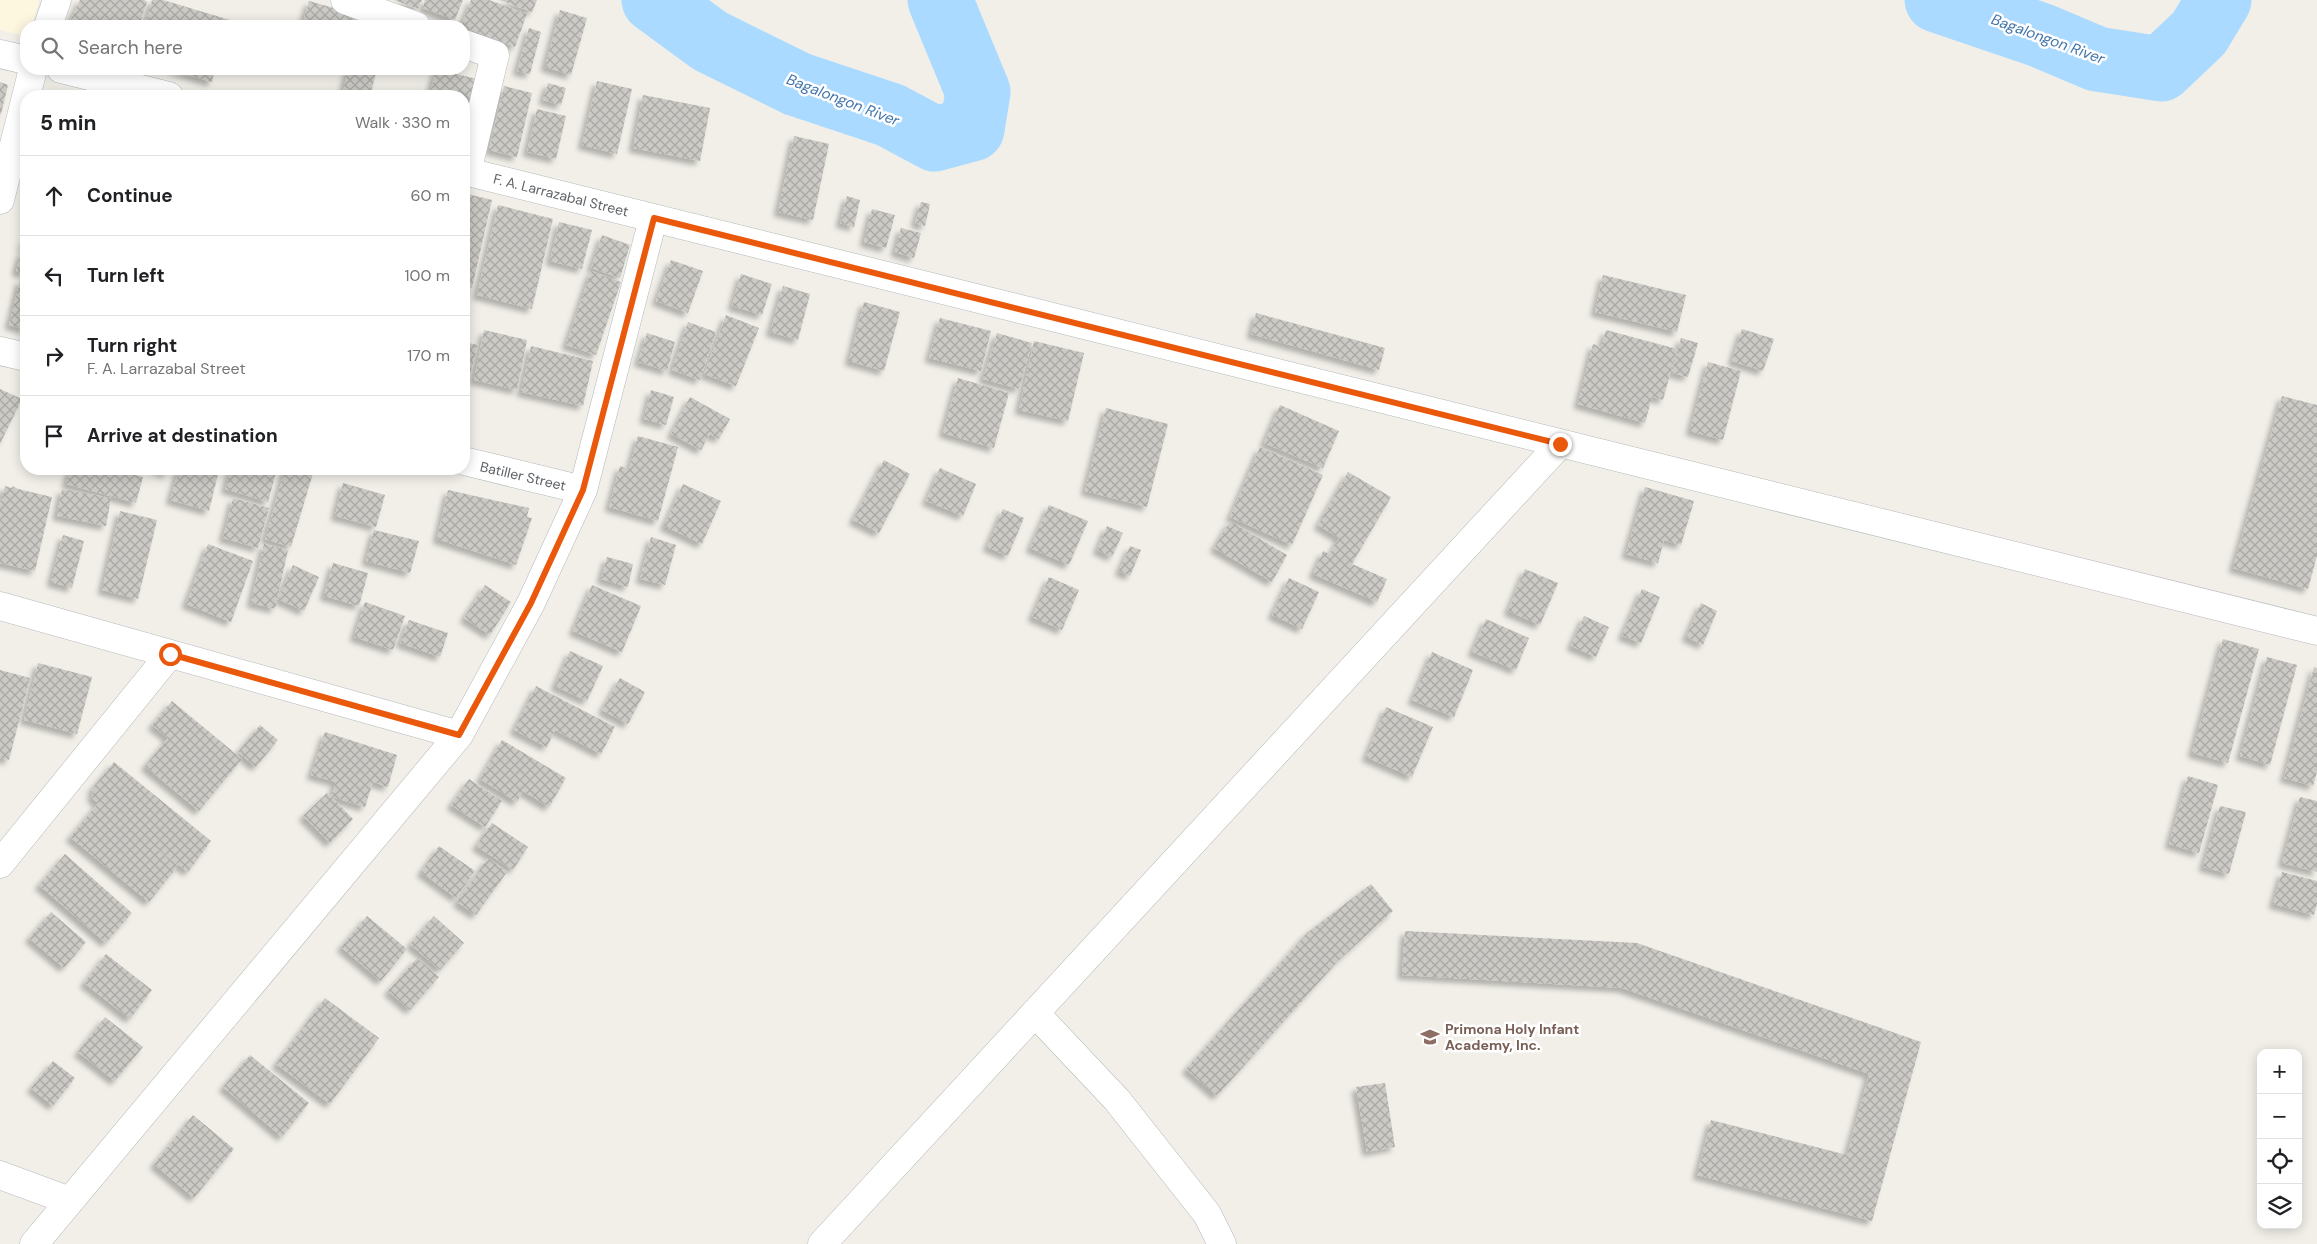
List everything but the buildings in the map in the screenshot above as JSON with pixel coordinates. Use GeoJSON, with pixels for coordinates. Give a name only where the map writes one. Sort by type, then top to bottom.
{"type":"FeatureCollection","features":[{"type":"Feature","properties":{"kind":"street"},"geometry":{"type":"LineString","coordinates":[[50,20],[57,0]]}},
{"type":"Feature","properties":{"kind":"street"},"geometry":{"type":"LineString","coordinates":[[345,0],[400,20]]}},
{"type":"Feature","properties":{"kind":"street"},"geometry":{"type":"LineString","coordinates":[[470,46],[495,55],[470,155]]}},
{"type":"Feature","properties":{"kind":"street"},"geometry":{"type":"LineString","coordinates":[[0,54],[20,59]]}},
{"type":"Feature","properties":{"kind":"street"},"geometry":{"type":"LineString","coordinates":[[28,90],[31,75]]}},
{"type":"Feature","properties":{"kind":"street"},"geometry":{"type":"LineString","coordinates":[[84,75],[145,90]]}},
{"type":"Feature","properties":{"kind":"street"},"geometry":{"type":"LineString","coordinates":[[0,200],[20,121]]}},
{"type":"Feature","properties":{"kind":"street","name":"F. A. Larrazabal Street"},"geometry":{"type":"LineString","coordinates":[[470,172],[1560,444],[2316,625]]}},
{"type":"Feature","properties":{"kind":"street"},"geometry":{"type":"LineString","coordinates":[[34,1244],[459,735],[531,603],[583,490],[654,218]]}},
{"type":"Feature","properties":{"kind":"street"},"geometry":{"type":"LineString","coordinates":[[0,351],[20,356]]}},
{"type":"Feature","properties":{"kind":"street"},"geometry":{"type":"LineString","coordinates":[[822,1244],[1560,444]]}},
{"type":"Feature","properties":{"kind":"street","name":"Batiller Street"},"geometry":{"type":"LineString","coordinates":[[470,462],[583,490]]}},
{"type":"Feature","properties":{"kind":"street"},"geometry":{"type":"LineString","coordinates":[[0,606],[459,735]]}},
{"type":"Feature","properties":{"kind":"street"},"geometry":{"type":"LineString","coordinates":[[0,864],[170,654]]}},
{"type":"Feature","properties":{"kind":"street"},"geometry":{"type":"LineString","coordinates":[[1035,1013],[1117,1100],[1207,1214],[1222,1244]]}},
{"type":"Feature","properties":{"kind":"street"},"geometry":{"type":"LineString","coordinates":[[0,1176],[70,1201]]}},
{"type":"Feature","properties":{"kind":"shaded area"},"geometry":{"type":"Polygon","coordinates":[[[0,0],[39,0],[34,20],[20,20],[20,35],[0,30],[0,0]]]}},
{"type":"Feature","properties":{"kind":"waterway","name":"Bagalongon River"},"geometry":{"type":"LineString","coordinates":[[654,0],[710,41],[797,84],[890,115],[935,139],[972,129],[978,92],[940,0]]}},
{"type":"Feature","properties":{"kind":"waterway","name":"Bagalongon River"},"geometry":{"type":"LineString","coordinates":[[1937,0],[2040,35],[2097,59],[2161,69],[2199,33],[2219,0]]}},
{"type":"Feature","properties":{"kind":"place","name":"Primona Holy Infant Academy, Inc."},"geometry":{"type":"Point","coordinates":[1430,1037]}},
{"type":"Feature","properties":{"kind":"route"},"geometry":{"type":"LineString","coordinates":[[170,654],[459,735],[531,603],[583,490],[654,218],[1560,444]]}}]}
